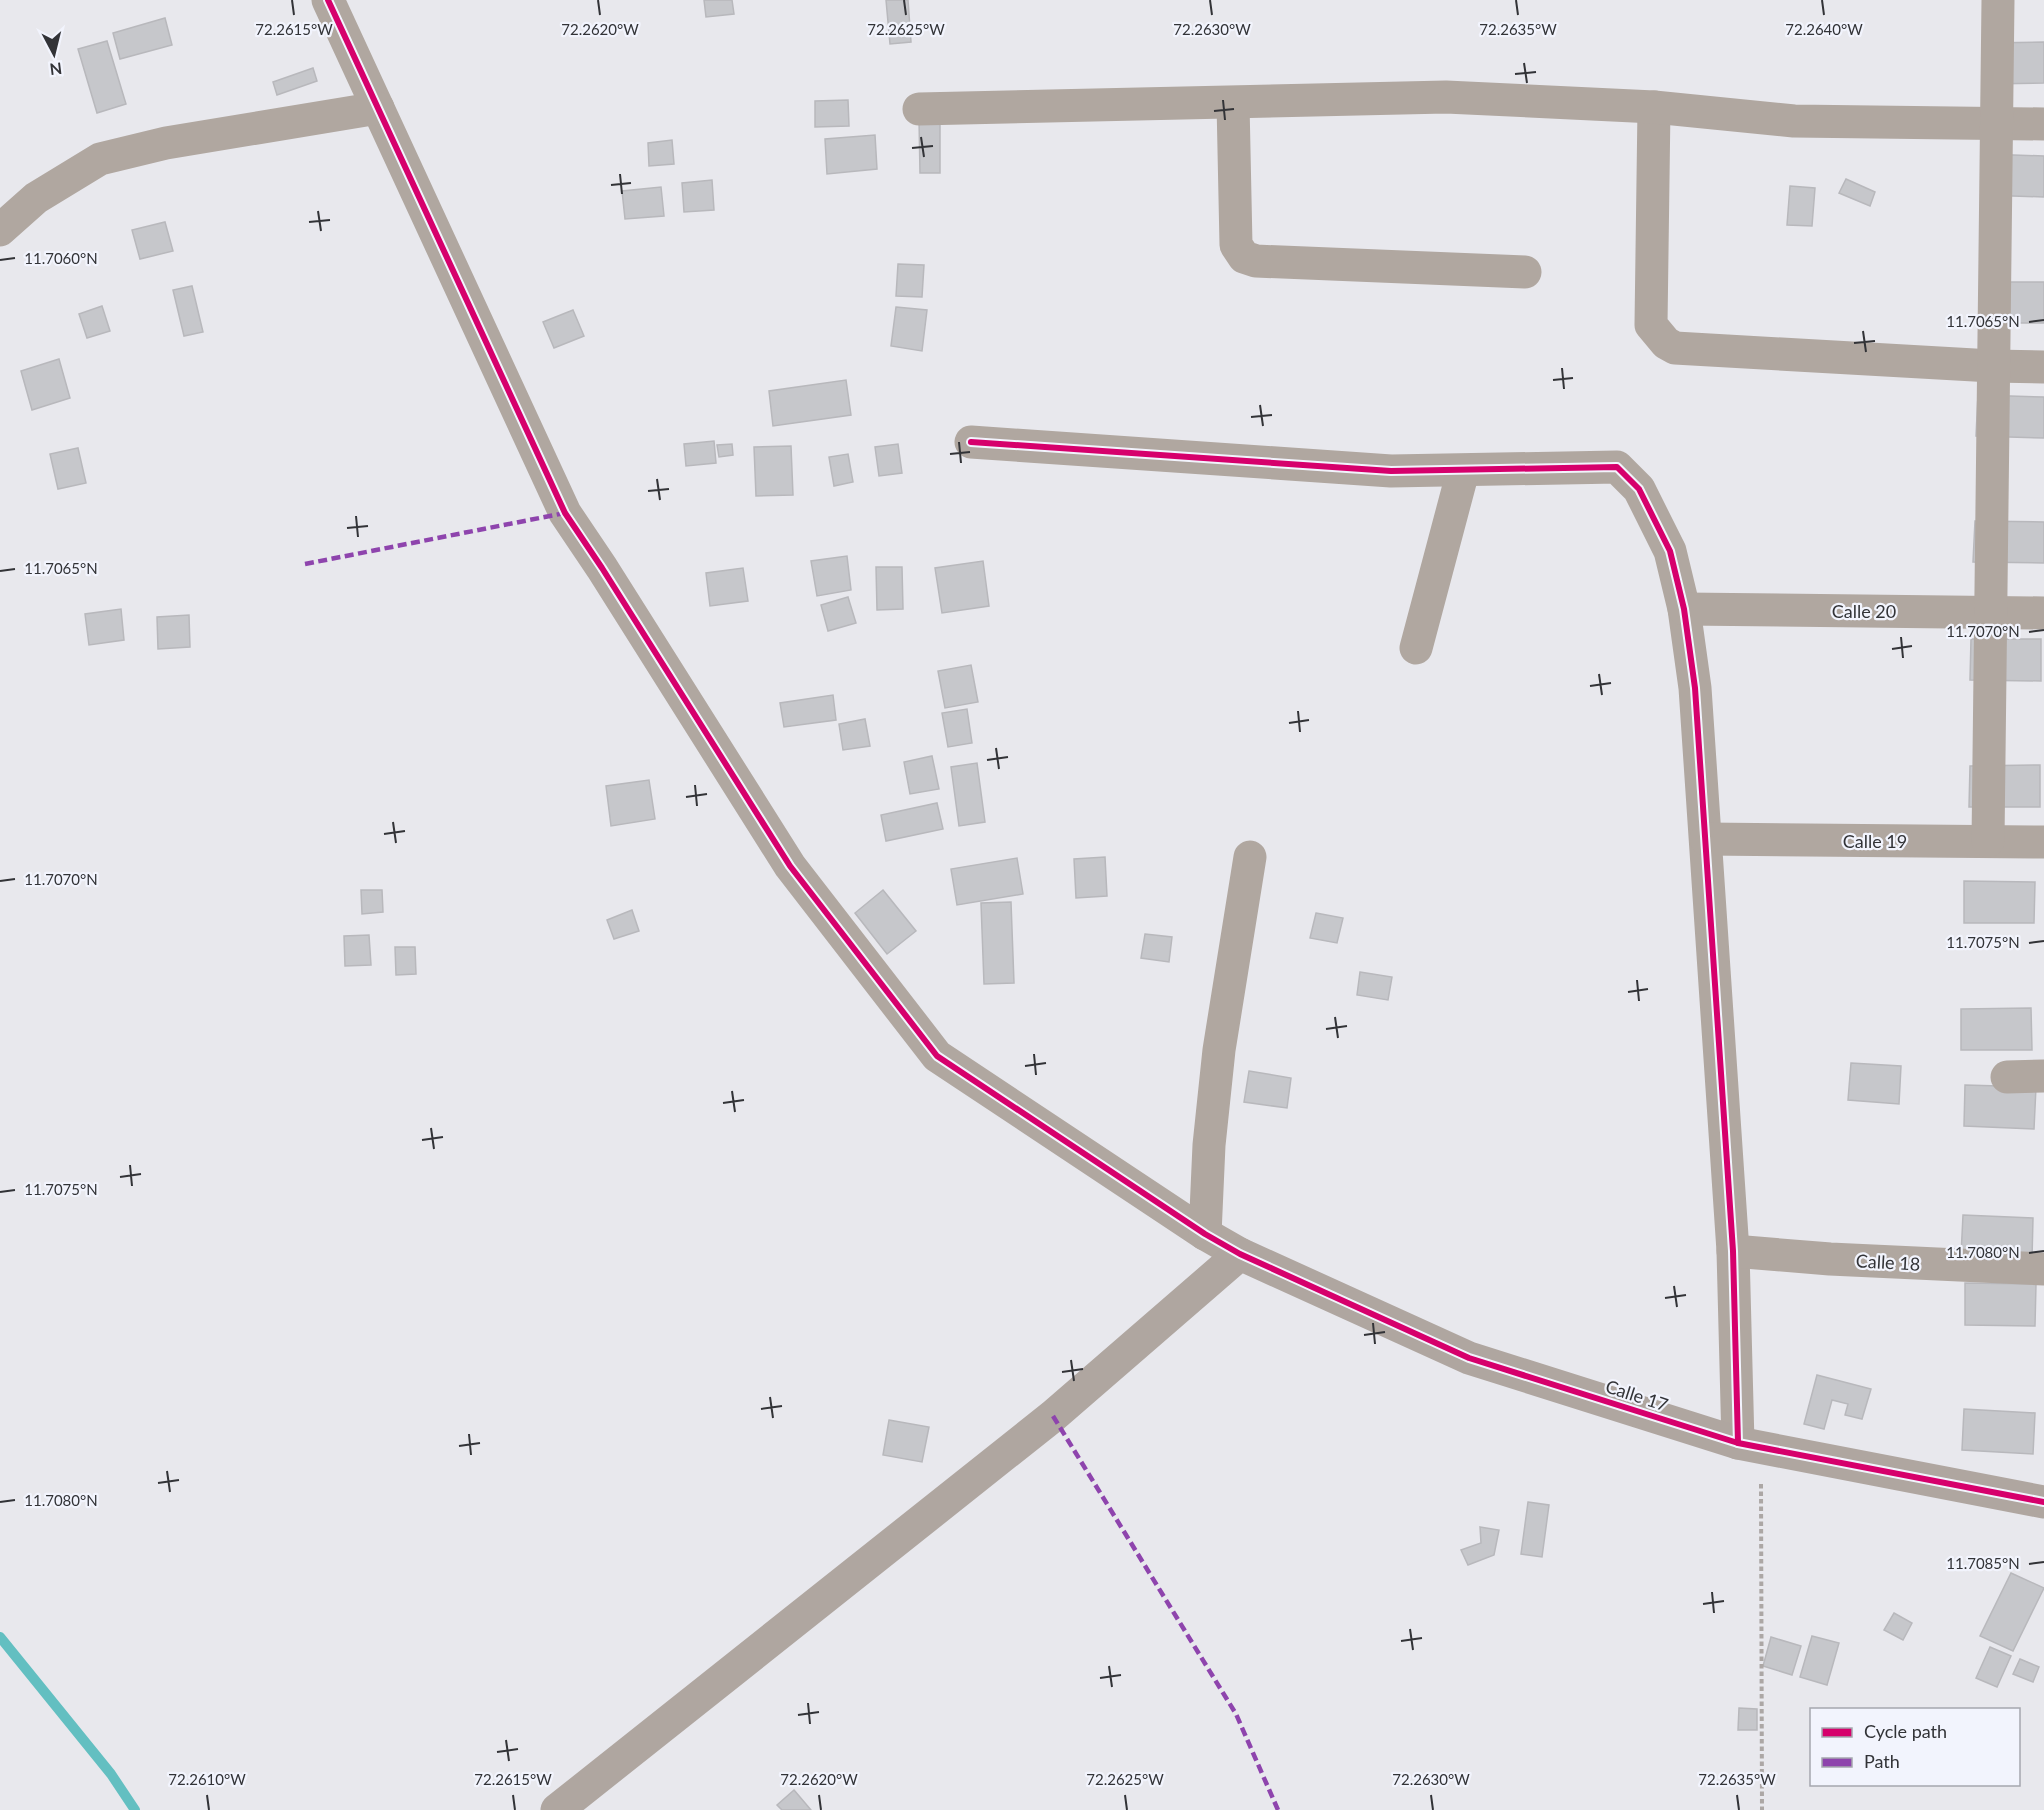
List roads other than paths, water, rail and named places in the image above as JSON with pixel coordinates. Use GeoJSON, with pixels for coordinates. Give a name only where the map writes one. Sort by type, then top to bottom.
{"type":"FeatureCollection","features":[{"type":"Feature","properties":{"kind":"street"},"geometry":{"type":"LineString","coordinates":[[328,0],[565,513],[790,866],[937,1056],[1205,1234],[1240,1254],[1053,1416],[556,1810]]}},
{"type":"Feature","properties":{"kind":"street"},"geometry":{"type":"LineString","coordinates":[[1988,841],[1998,0]]}},
{"type":"Feature","properties":{"kind":"street"},"geometry":{"type":"LineString","coordinates":[[919,110],[1446,97],[1654,107],[1794,121],[2044,124]]}},
{"type":"Feature","properties":{"kind":"street"},"geometry":{"type":"LineString","coordinates":[[1233,103],[1236,244],[1244,256],[1256,261],[1525,272]]}},
{"type":"Feature","properties":{"kind":"street"},"geometry":{"type":"LineString","coordinates":[[1654,107],[1651,325],[1666,343],[1676,348],[2044,367]]}},
{"type":"Feature","properties":{"kind":"street"},"geometry":{"type":"LineString","coordinates":[[0,230],[36,198],[100,159],[166,143],[378,108]]}},
{"type":"Feature","properties":{"kind":"street"},"geometry":{"type":"LineString","coordinates":[[971,442],[1391,471],[1617,467],[1639,489],[1670,551],[1684,609],[1695,688],[1733,1251],[1750,1446]]}},
{"type":"Feature","properties":{"kind":"street"},"geometry":{"type":"LineString","coordinates":[[1416,648],[1463,471]]}},
{"type":"Feature","properties":{"kind":"street","name":"Calle 20"},"geometry":{"type":"LineString","coordinates":[[1684,609],[2044,613]]}},
{"type":"Feature","properties":{"kind":"street","name":"Calle 19"},"geometry":{"type":"LineString","coordinates":[[1706,839],[2044,842]]}},
{"type":"Feature","properties":{"kind":"street"},"geometry":{"type":"LineString","coordinates":[[1205,1234],[1209,1145],[1219,1050],[1250,857]]}},
{"type":"Feature","properties":{"kind":"street"},"geometry":{"type":"LineString","coordinates":[[2007,1077],[2044,1076]]}},
{"type":"Feature","properties":{"kind":"street","name":"Calle 18"},"geometry":{"type":"LineString","coordinates":[[1733,1251],[1830,1259],[2044,1269]]}},
{"type":"Feature","properties":{"kind":"street","name":"Calle 17"},"geometry":{"type":"LineString","coordinates":[[1240,1254],[1469,1358],[1750,1446],[2044,1502]]}},
{"type":"Feature","properties":{"kind":"waterway"},"geometry":{"type":"LineString","coordinates":[[0,1637],[111,1774],[135,1810]]}}]}
